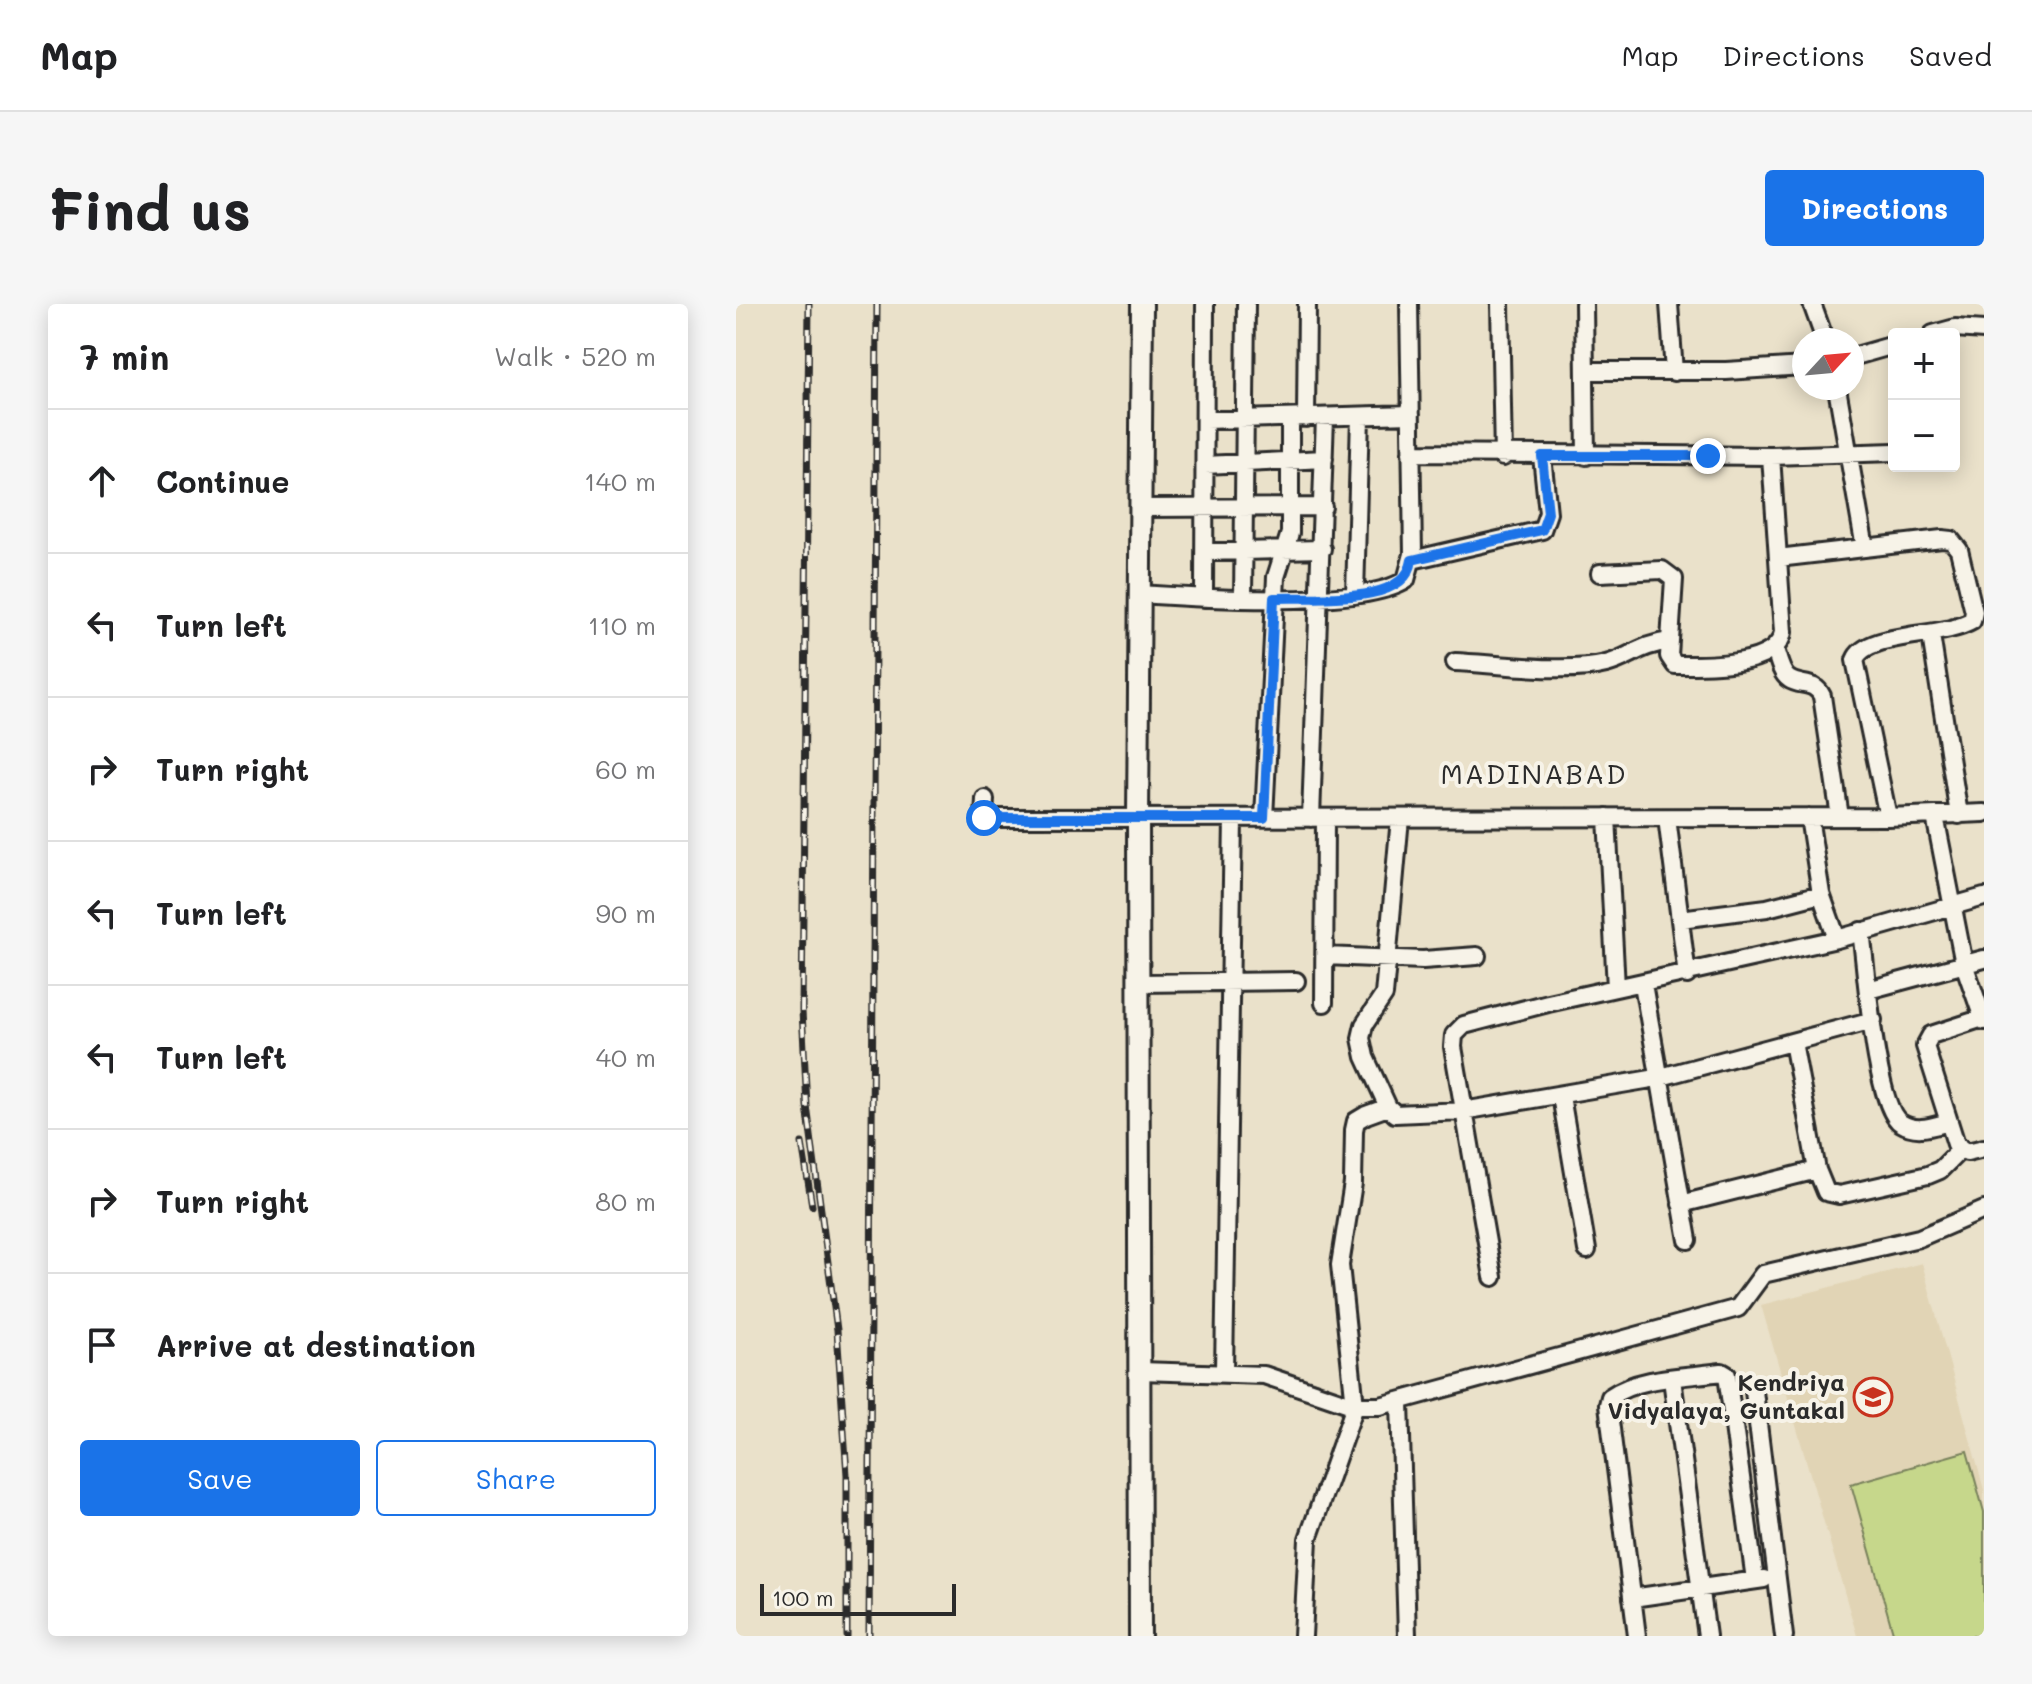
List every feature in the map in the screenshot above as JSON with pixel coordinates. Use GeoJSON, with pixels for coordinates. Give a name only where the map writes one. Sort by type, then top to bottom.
{"type":"FeatureCollection","features":[{"type":"Feature","properties":{"kind":"street"},"geometry":{"type":"LineString","coordinates":[[1140,1636],[1138,818],[1142,304]]}},
{"type":"Feature","properties":{"kind":"street"},"geometry":{"type":"LineString","coordinates":[[1204,598],[1205,304]]}},
{"type":"Feature","properties":{"kind":"street"},"geometry":{"type":"LineString","coordinates":[[1243,599],[1246,304]]}},
{"type":"Feature","properties":{"kind":"street"},"geometry":{"type":"LineString","coordinates":[[1264,818],[1274,598],[1291,507],[1291,460],[1298,418],[1307,304]]}},
{"type":"Feature","properties":{"kind":"street"},"geometry":{"type":"LineString","coordinates":[[1140,594],[1243,599],[1355,595],[1393,588],[1406,580],[1412,560],[1409,304]]}},
{"type":"Feature","properties":{"kind":"street"},"geometry":{"type":"LineString","coordinates":[[1500,304],[1503,457]]}},
{"type":"Feature","properties":{"kind":"street"},"geometry":{"type":"LineString","coordinates":[[1584,304],[1586,456]]}},
{"type":"Feature","properties":{"kind":"street"},"geometry":{"type":"LineString","coordinates":[[1669,304],[1674,372]]}},
{"type":"Feature","properties":{"kind":"street"},"geometry":{"type":"LineString","coordinates":[[1812,304],[1821,328]]}},
{"type":"Feature","properties":{"kind":"street"},"geometry":{"type":"LineString","coordinates":[[1960,328],[1984,330]]}},
{"type":"Feature","properties":{"kind":"street"},"geometry":{"type":"LineString","coordinates":[[1864,354],[1888,347]]}},
{"type":"Feature","properties":{"kind":"street"},"geometry":{"type":"LineString","coordinates":[[1585,371],[1674,372],[1792,367]]}},
{"type":"Feature","properties":{"kind":"street"},"geometry":{"type":"LineString","coordinates":[[1839,400],[1865,548]]}},
{"type":"Feature","properties":{"kind":"street"},"geometry":{"type":"LineString","coordinates":[[1206,420],[1411,414]]}},
{"type":"Feature","properties":{"kind":"street"},"geometry":{"type":"LineString","coordinates":[[1355,595],[1360,416]]}},
{"type":"Feature","properties":{"kind":"street"},"geometry":{"type":"LineString","coordinates":[[1324,1003],[1325,956],[1318,818],[1319,596],[1325,417]]}},
{"type":"Feature","properties":{"kind":"street"},"geometry":{"type":"LineString","coordinates":[[1411,453],[1503,457],[1888,452]]}},
{"type":"Feature","properties":{"kind":"street"},"geometry":{"type":"LineString","coordinates":[[1412,560],[1542,530],[1548,513],[1542,456]]}},
{"type":"Feature","properties":{"kind":"street"},"geometry":{"type":"LineString","coordinates":[[1600,573],[1662,570],[1670,574],[1676,588],[1669,656],[1675,665],[1735,662],[1775,649],[1781,643],[1783,632],[1771,456]]}},
{"type":"Feature","properties":{"kind":"street"},"geometry":{"type":"LineString","coordinates":[[1205,465],[1324,459]]}},
{"type":"Feature","properties":{"kind":"street"},"geometry":{"type":"LineString","coordinates":[[1141,508],[1323,507]]}},
{"type":"Feature","properties":{"kind":"street"},"geometry":{"type":"LineString","coordinates":[[1778,558],[1942,539],[1951,540],[1959,550],[1974,612],[1972,621],[1931,635],[1869,643],[1859,650],[1855,660],[1888,817]]}},
{"type":"Feature","properties":{"kind":"street"},"geometry":{"type":"LineString","coordinates":[[1206,552],[1322,549]]}},
{"type":"Feature","properties":{"kind":"street"},"geometry":{"type":"LineString","coordinates":[[1931,635],[1959,815]]}},
{"type":"Feature","properties":{"kind":"street"},"geometry":{"type":"LineString","coordinates":[[1455,662],[1583,667],[1607,664],[1637,648],[1670,641]]}},
{"type":"Feature","properties":{"kind":"street"},"geometry":{"type":"LineString","coordinates":[[1775,649],[1784,675],[1790,680],[1811,684],[1822,696],[1840,817]]}},
{"type":"Feature","properties":{"kind":"street"},"geometry":{"type":"LineString","coordinates":[[985,799],[984,818],[1888,817],[1984,813]]}},
{"type":"Feature","properties":{"kind":"street"},"geometry":{"type":"LineString","coordinates":[[1935,816],[1964,964],[1984,1020],[1925,1039],[1960,1150]]}},
{"type":"Feature","properties":{"kind":"street"},"geometry":{"type":"LineString","coordinates":[[1607,817],[1616,988]]}},
{"type":"Feature","properties":{"kind":"street"},"geometry":{"type":"LineString","coordinates":[[1809,817],[1821,894],[1837,939]]}},
{"type":"Feature","properties":{"kind":"street"},"geometry":{"type":"LineString","coordinates":[[1400,818],[1384,995],[1364,1025],[1361,1038],[1365,1057],[1388,1107],[1395,1114],[1463,1111],[1657,1078],[1873,1020]]}},
{"type":"Feature","properties":{"kind":"street"},"geometry":{"type":"LineString","coordinates":[[1667,818],[1687,975]]}},
{"type":"Feature","properties":{"kind":"street"},"geometry":{"type":"LineString","coordinates":[[1224,1371],[1233,819]]}},
{"type":"Feature","properties":{"kind":"street"},"geometry":{"type":"LineString","coordinates":[[1680,919],[1767,908],[1821,894]]}},
{"type":"Feature","properties":{"kind":"street"},"geometry":{"type":"LineString","coordinates":[[1493,1277],[1453,1047],[1454,1035],[1464,1025],[1837,939],[1984,897]]}},
{"type":"Feature","properties":{"kind":"street"},"geometry":{"type":"LineString","coordinates":[[1861,931],[1877,1060],[1891,1112],[1898,1122],[1912,1128],[1949,1122]]}},
{"type":"Feature","properties":{"kind":"street"},"geometry":{"type":"LineString","coordinates":[[1325,956],[1387,959],[1477,956]]}},
{"type":"Feature","properties":{"kind":"street"},"geometry":{"type":"LineString","coordinates":[[1868,990],[1984,959]]}},
{"type":"Feature","properties":{"kind":"street"},"geometry":{"type":"LineString","coordinates":[[1139,983],[1296,981]]}},
{"type":"Feature","properties":{"kind":"street"},"geometry":{"type":"LineString","coordinates":[[1643,984],[1657,1078],[1688,1240]]}},
{"type":"Feature","properties":{"kind":"street"},"geometry":{"type":"LineString","coordinates":[[1793,1042],[1817,1170],[1826,1192],[1839,1195],[1928,1175],[1940,1170],[1960,1150],[1984,1148]]}},
{"type":"Feature","properties":{"kind":"street"},"geometry":{"type":"LineString","coordinates":[[1561,1096],[1587,1250]]}},
{"type":"Feature","properties":{"kind":"street"},"geometry":{"type":"LineString","coordinates":[[1303,1636],[1308,1539],[1355,1406],[1340,1291],[1341,1241],[1353,1183],[1356,1121],[1388,1107]]}},
{"type":"Feature","properties":{"kind":"street"},"geometry":{"type":"LineString","coordinates":[[1681,1204],[1817,1170]]}},
{"type":"Feature","properties":{"kind":"street"},"geometry":{"type":"LineString","coordinates":[[1140,1371],[1224,1371],[1264,1375],[1300,1384],[1355,1406],[1400,1402],[1738,1308],[1763,1274],[1919,1238],[1983,1212]]}},
{"type":"Feature","properties":{"kind":"street"},"geometry":{"type":"LineString","coordinates":[[1637,1636],[1608,1405],[1610,1397],[1619,1390],[1722,1372],[1731,1382],[1755,1580]]}},
{"type":"Feature","properties":{"kind":"street"},"geometry":{"type":"LineString","coordinates":[[1672,1379],[1707,1636]]}},
{"type":"Feature","properties":{"kind":"street"},"geometry":{"type":"LineString","coordinates":[[1754,1391],[1784,1636]]}},
{"type":"Feature","properties":{"kind":"street"},"geometry":{"type":"LineString","coordinates":[[1400,1402],[1407,1636]]}},
{"type":"Feature","properties":{"kind":"street"},"geometry":{"type":"LineString","coordinates":[[1632,1598],[1778,1577]]}},
{"type":"Feature","properties":{"kind":"shaded area","name":"Kendriya Vidyalaya, Guntakal"},"geometry":{"type":"Polygon","coordinates":[[[1922,1263],[1984,1490],[1984,1636],[1857,1636],[1761,1305],[1922,1263]]]}},
{"type":"Feature","properties":{"kind":"green space"},"geometry":{"type":"Polygon","coordinates":[[[1967,1451],[1984,1512],[1984,1636],[1894,1636],[1851,1484],[1967,1451]]]}},
{"type":"Feature","properties":{"kind":"railway"},"geometry":{"type":"LineString","coordinates":[[809,304],[802,1011],[807,1106],[837,1330],[847,1475],[847,1636]]}},
{"type":"Feature","properties":{"kind":"railway"},"geometry":{"type":"LineString","coordinates":[[869,1636],[877,304]]}},
{"type":"Feature","properties":{"kind":"railway"},"geometry":{"type":"LineString","coordinates":[[802,1143],[812,1206]]}},
{"type":"Feature","properties":{"kind":"place","name":"Kendriya Vidyalaya, Guntakal"},"geometry":{"type":"Point","coordinates":[1873,1397]}},
{"type":"Feature","properties":{"kind":"district","name":"MADINABAD"},"geometry":{"type":"Point","coordinates":[1534,774]}},
{"type":"Feature","properties":{"kind":"route"},"geometry":{"type":"LineString","coordinates":[[984,818],[1264,818],[1274,598],[1355,595],[1393,588],[1406,580],[1412,560],[1542,530],[1548,522],[1542,456],[1708,456]]}}]}
